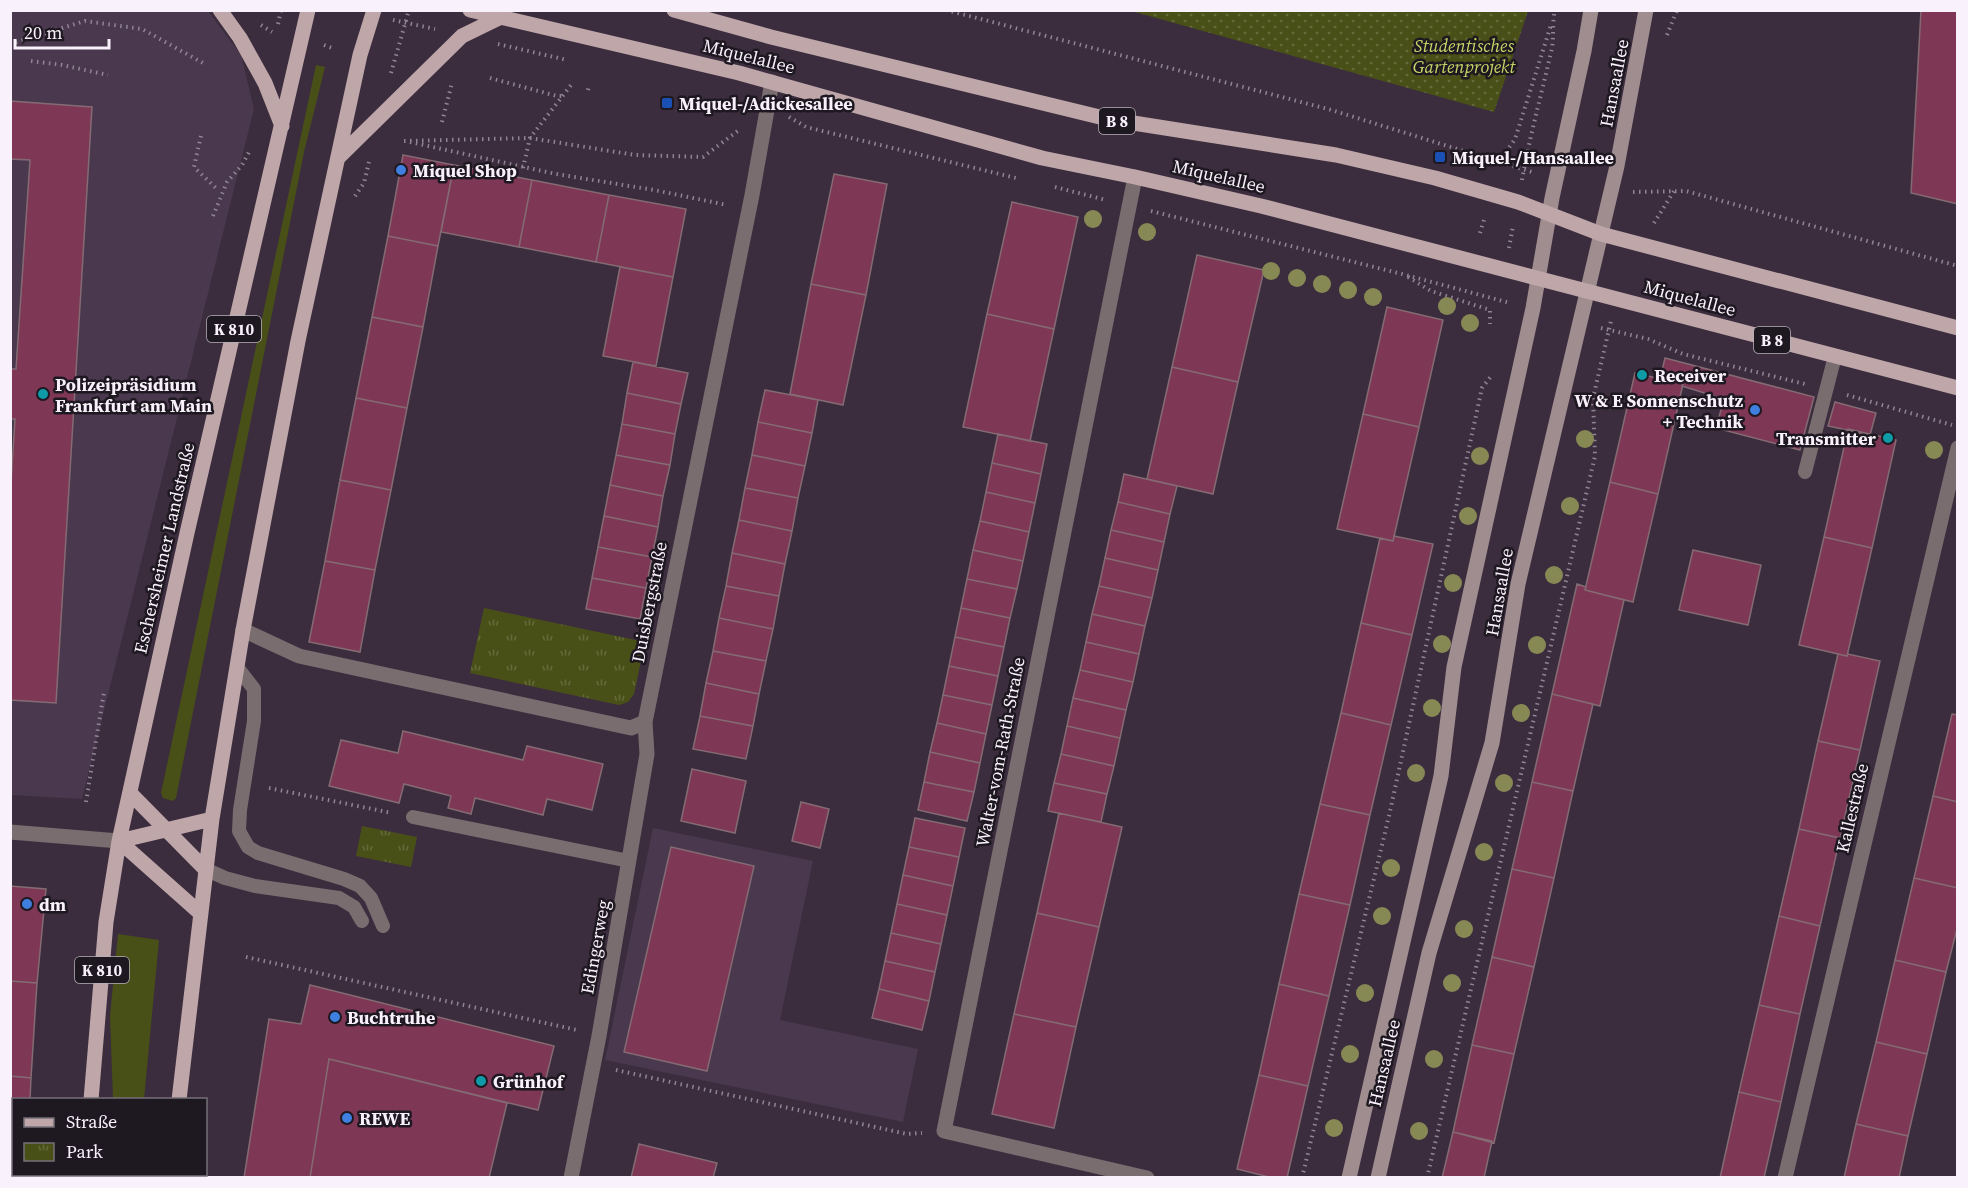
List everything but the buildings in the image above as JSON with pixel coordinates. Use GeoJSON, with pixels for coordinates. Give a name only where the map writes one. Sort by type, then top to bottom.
{"type":"FeatureCollection","features":[{"type":"Feature","properties":{"kind":"main road"},"geometry":{"type":"LineString","coordinates":[[220,10],[240,38],[265,83],[282,126]]}},
{"type":"Feature","properties":{"kind":"main road","name":"Eschersheimer Landstraße"},"geometry":{"type":"LineString","coordinates":[[91,1098],[106,922],[119,841],[187,533],[308,10]]}},
{"type":"Feature","properties":{"kind":"main road"},"geometry":{"type":"LineString","coordinates":[[179,1098],[205,869],[243,630],[298,341],[360,55],[374,10]]}},
{"type":"Feature","properties":{"kind":"main road","name":"Miquelallee"},"geometry":{"type":"LineString","coordinates":[[470,10],[772,82],[1042,158],[1261,206],[1958,388]]}},
{"type":"Feature","properties":{"kind":"main road","name":"Miquelallee"},"geometry":{"type":"LineString","coordinates":[[674,10],[771,38],[1108,119],[1336,155],[1424,175],[1491,193],[1550,213],[1601,234],[1958,328]]}},
{"type":"Feature","properties":{"kind":"main road","name":"Hansaallee"},"geometry":{"type":"LineString","coordinates":[[1349,1178],[1441,776],[1454,666],[1538,278],[1591,10]]}},
{"type":"Feature","properties":{"kind":"main road","name":"Hansaallee"},"geometry":{"type":"LineString","coordinates":[[1378,1178],[1429,953],[1492,743],[1518,584],[1630,104],[1646,10]]}},
{"type":"Feature","properties":{"kind":"main road"},"geometry":{"type":"LineString","coordinates":[[338,158],[421,79],[462,36],[501,17]]}},
{"type":"Feature","properties":{"kind":"main road"},"geometry":{"type":"LineString","coordinates":[[130,793],[205,869]]}},
{"type":"Feature","properties":{"kind":"main road"},"geometry":{"type":"LineString","coordinates":[[119,841],[212,819]]}},
{"type":"Feature","properties":{"kind":"main road"},"geometry":{"type":"LineString","coordinates":[[119,841],[200,912]]}},
{"type":"Feature","properties":{"kind":"street","name":"Duisbergstraße"},"geometry":{"type":"LineString","coordinates":[[645,722],[749,209],[772,82]]}},
{"type":"Feature","properties":{"kind":"street","name":"Walter-vom-Rath-Straße"},"geometry":{"type":"LineString","coordinates":[[944,1131],[1135,177]]}},
{"type":"Feature","properties":{"kind":"street","name":"Kallestraße"},"geometry":{"type":"LineString","coordinates":[[1785,1178],[1958,448]]}},
{"type":"Feature","properties":{"kind":"street"},"geometry":{"type":"LineString","coordinates":[[243,630],[299,656],[631,728],[645,722]]}},
{"type":"Feature","properties":{"kind":"street","name":"Edingerweg"},"geometry":{"type":"LineString","coordinates":[[571,1178],[599,1036],[647,754],[645,722]]}},
{"type":"Feature","properties":{"kind":"street"},"geometry":{"type":"LineString","coordinates":[[10,832],[119,841]]}},
{"type":"Feature","properties":{"kind":"street"},"geometry":{"type":"LineString","coordinates":[[944,1131],[1147,1178]]}},
{"type":"Feature","properties":{"kind":"lane"},"geometry":{"type":"LineString","coordinates":[[1805,472],[1835,356]]}},
{"type":"Feature","properties":{"kind":"lane"},"geometry":{"type":"LineString","coordinates":[[237,667],[254,689],[254,721],[240,810],[239,831],[248,847],[258,853],[345,879],[360,886],[371,898],[383,926]]}},
{"type":"Feature","properties":{"kind":"lane"},"geometry":{"type":"LineString","coordinates":[[413,817],[493,840],[629,861]]}},
{"type":"Feature","properties":{"kind":"lane"},"geometry":{"type":"LineString","coordinates":[[205,869],[225,878],[255,886],[339,898],[354,907],[362,921]]}},
{"type":"Feature","properties":{"kind":"path"},"geometry":{"type":"LineString","coordinates":[[397,50],[409,10]]}},
{"type":"Feature","properties":{"kind":"path"},"geometry":{"type":"LineString","coordinates":[[946,10],[1328,109],[1499,162],[1515,139],[1555,10]]}},
{"type":"Feature","properties":{"kind":"path"},"geometry":{"type":"LineString","coordinates":[[10,44],[85,21],[142,29],[203,63]]}},
{"type":"Feature","properties":{"kind":"path"},"geometry":{"type":"LineString","coordinates":[[1528,143],[1552,44],[1552,21]]}},
{"type":"Feature","properties":{"kind":"path"},"geometry":{"type":"LineString","coordinates":[[405,22],[572,61]]}},
{"type":"Feature","properties":{"kind":"path"},"geometry":{"type":"LineString","coordinates":[[257,23],[272,32]]}},
{"type":"Feature","properties":{"kind":"path"},"geometry":{"type":"LineString","coordinates":[[323,45],[332,48]]}},
{"type":"Feature","properties":{"kind":"path"},"geometry":{"type":"LineString","coordinates":[[31,61],[108,75]]}},
{"type":"Feature","properties":{"kind":"path"},"geometry":{"type":"LineString","coordinates":[[489,78],[564,96]]}},
{"type":"Feature","properties":{"kind":"path"},"geometry":{"type":"LineString","coordinates":[[442,122],[452,83]]}},
{"type":"Feature","properties":{"kind":"path"},"geometry":{"type":"LineString","coordinates":[[523,168],[530,138],[571,86]]}},
{"type":"Feature","properties":{"kind":"path"},"geometry":{"type":"LineString","coordinates":[[667,103],[677,110]]}},
{"type":"Feature","properties":{"kind":"path"},"geometry":{"type":"LineString","coordinates":[[767,109],[791,118],[806,127]]}},
{"type":"Feature","properties":{"kind":"path"},"geometry":{"type":"LineString","coordinates":[[747,124],[703,157],[635,155],[530,138],[404,141],[523,168],[749,209]]}},
{"type":"Feature","properties":{"kind":"path"},"geometry":{"type":"LineString","coordinates":[[201,136],[194,167],[218,190]]}},
{"type":"Feature","properties":{"kind":"path"},"geometry":{"type":"LineString","coordinates":[[1659,191],[1686,191],[1958,266]]}},
{"type":"Feature","properties":{"kind":"path"},"geometry":{"type":"LineString","coordinates":[[1480,233],[1484,220]]}},
{"type":"Feature","properties":{"kind":"path"},"geometry":{"type":"LineString","coordinates":[[1466,291],[1402,274],[1431,291],[1490,310],[1490,324]]}},
{"type":"Feature","properties":{"kind":"path"},"geometry":{"type":"LineString","coordinates":[[1427,1178],[1594,456],[1593,398],[1609,330],[1648,339],[1683,354]]}},
{"type":"Feature","properties":{"kind":"path"},"geometry":{"type":"LineString","coordinates":[[1302,1178],[1389,816],[1482,388]]}},
{"type":"Feature","properties":{"kind":"path"},"geometry":{"type":"LineString","coordinates":[[86,802],[104,692]]}},
{"type":"Feature","properties":{"kind":"path"},"geometry":{"type":"LineString","coordinates":[[269,788],[413,817]]}},
{"type":"Feature","properties":{"kind":"path"},"geometry":{"type":"LineString","coordinates":[[246,957],[599,1036]]}},
{"type":"Feature","properties":{"kind":"path"},"geometry":{"type":"LineString","coordinates":[[593,1066],[907,1134],[944,1131]]}},
{"type":"Feature","properties":{"kind":"shaded area"},"geometry":{"type":"Polygon","coordinates":[[[10,11],[208,11],[241,55],[254,109],[82,799],[11,795],[10,11]]]}},
{"type":"Feature","properties":{"kind":"shaded area"},"geometry":{"type":"Polygon","coordinates":[[[653,828],[813,861],[780,1020],[918,1049],[903,1122],[605,1060],[653,828]]]}},
{"type":"Feature","properties":{"kind":"green space","name":"Studentisches Gartenprojekt"},"geometry":{"type":"Polygon","coordinates":[[[1136,10],[1528,11],[1494,112],[1135,12],[1136,10]]]}},
{"type":"Feature","properties":{"kind":"green space"},"geometry":{"type":"Polygon","coordinates":[[[316,65],[325,67],[304,152],[176,798],[173,801],[163,798],[161,793],[316,65]]]}},
{"type":"Feature","properties":{"kind":"green space"},"geometry":{"type":"Polygon","coordinates":[[[484,608],[645,642],[634,694],[628,702],[619,705],[470,673],[484,608]]]}},
{"type":"Feature","properties":{"kind":"green space"},"geometry":{"type":"Polygon","coordinates":[[[362,826],[417,837],[411,867],[356,856],[362,826]]]}},
{"type":"Feature","properties":{"kind":"green space"},"geometry":{"type":"Polygon","coordinates":[[[118,934],[159,940],[144,1098],[113,1098],[110,1016],[118,934]]]}},
{"type":"Feature","properties":{"kind":"place","name":"Miquel-/Adickesallee"},"geometry":{"type":"Point","coordinates":[667,103]}},
{"type":"Feature","properties":{"kind":"place","name":"Miquel-/Hansaallee"},"geometry":{"type":"Point","coordinates":[1440,157]}},
{"type":"Feature","properties":{"kind":"place","name":"Miquel Shop"},"geometry":{"type":"Point","coordinates":[401,170]}},
{"type":"Feature","properties":{"kind":"place","name":"Receiver"},"geometry":{"type":"Point","coordinates":[1642,375]}},
{"type":"Feature","properties":{"kind":"place","name":"Polizeipräsidium Frankfurt am Main"},"geometry":{"type":"Point","coordinates":[43,394]}},
{"type":"Feature","properties":{"kind":"place","name":"W & E Sonnenschutz + Technik"},"geometry":{"type":"Point","coordinates":[1755,410]}},
{"type":"Feature","properties":{"kind":"place","name":"Transmitter"},"geometry":{"type":"Point","coordinates":[1888,438]}},
{"type":"Feature","properties":{"kind":"place","name":"dm"},"geometry":{"type":"Point","coordinates":[27,904]}},
{"type":"Feature","properties":{"kind":"place","name":"Buchtruhe"},"geometry":{"type":"Point","coordinates":[335,1017]}},
{"type":"Feature","properties":{"kind":"place","name":"Grünhof"},"geometry":{"type":"Point","coordinates":[481,1081]}},
{"type":"Feature","properties":{"kind":"place","name":"REWE"},"geometry":{"type":"Point","coordinates":[347,1118]}}]}
